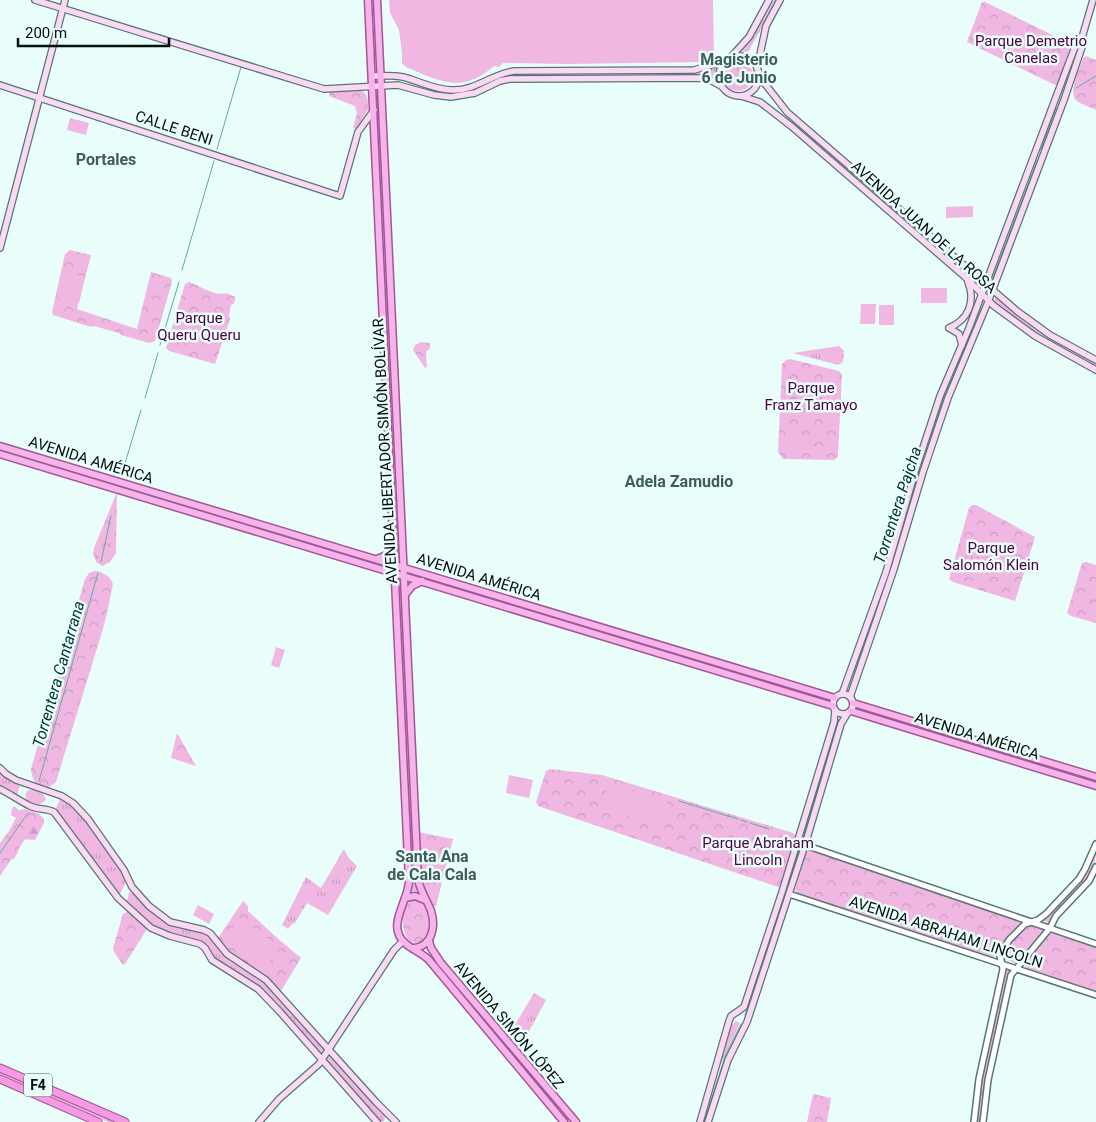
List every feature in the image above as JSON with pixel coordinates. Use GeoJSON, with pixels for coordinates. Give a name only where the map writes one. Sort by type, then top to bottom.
{"type":"FeatureCollection","features":[{"type":"Feature","properties":{"kind":"highway","name":"F4"},"geometry":{"type":"LineString","coordinates":[[0,1068],[125,1122]]}},
{"type":"Feature","properties":{"kind":"highway","name":"F4"},"geometry":{"type":"LineString","coordinates":[[0,1079],[98,1122]]}},
{"type":"Feature","properties":{"kind":"main road"},"geometry":{"type":"LineString","coordinates":[[35,0],[319,88],[402,86],[434,95],[451,97],[475,93],[502,80],[515,79],[702,78],[712,80],[730,94],[741,96],[749,93],[757,84],[766,26],[780,0]]}},
{"type":"Feature","properties":{"kind":"main road"},"geometry":{"type":"LineString","coordinates":[[0,248],[65,0]]}},
{"type":"Feature","properties":{"kind":"main road","name":"AVENIDA LIBERTADOR SIMÓN BOLÍVAR"},"geometry":{"type":"LineString","coordinates":[[368,0],[409,882],[406,898]]}},
{"type":"Feature","properties":{"kind":"main road","name":"AVENIDA LIBERTADOR SIMÓN BOLÍVAR"},"geometry":{"type":"LineString","coordinates":[[377,0],[418,878],[425,900]]}},
{"type":"Feature","properties":{"kind":"main road"},"geometry":{"type":"LineString","coordinates":[[721,86],[719,76],[722,65],[749,37],[770,0]]}},
{"type":"Feature","properties":{"kind":"main road"},"geometry":{"type":"LineString","coordinates":[[708,1122],[728,1060],[747,1022],[805,845],[841,724],[849,712],[923,472],[949,395],[993,290],[1064,100],[1082,47],[1081,41],[1093,0]]}},
{"type":"Feature","properties":{"kind":"main road"},"geometry":{"type":"LineString","coordinates":[[700,1122],[729,1021],[731,1016],[744,1007],[782,892],[834,722],[836,698],[842,694],[886,572],[937,405],[986,284],[1076,44],[1081,41]]}},
{"type":"Feature","properties":{"kind":"main road"},"geometry":{"type":"LineString","coordinates":[[729,59],[746,58],[758,72]]}},
{"type":"Feature","properties":{"kind":"main road"},"geometry":{"type":"LineString","coordinates":[[372,76],[401,77],[453,90],[470,88],[500,74],[514,71],[694,70],[715,64],[722,65]]}},
{"type":"Feature","properties":{"kind":"main road"},"geometry":{"type":"LineString","coordinates":[[514,71],[515,79]]}},
{"type":"Feature","properties":{"kind":"main road","name":"AVENIDA JUAN DE LA ROSA"},"geometry":{"type":"LineString","coordinates":[[758,72],[787,112],[993,290],[1040,328],[1096,360]]}},
{"type":"Feature","properties":{"kind":"main road","name":"CALLE BENI"},"geometry":{"type":"LineString","coordinates":[[0,85],[340,196],[358,132],[374,110]]}},
{"type":"Feature","properties":{"kind":"main road","name":"AVENIDA JUAN DE LA ROSA"},"geometry":{"type":"LineString","coordinates":[[741,96],[755,99],[766,105],[964,276],[988,302],[1035,336],[1096,370]]}},
{"type":"Feature","properties":{"kind":"main road"},"geometry":{"type":"LineString","coordinates":[[962,345],[959,334],[949,328],[960,322],[970,308],[971,290],[964,276]]}},
{"type":"Feature","properties":{"kind":"main road","name":"AVENIDA AMÉRICA"},"geometry":{"type":"LineString","coordinates":[[0,446],[836,698]]}},
{"type":"Feature","properties":{"kind":"main road","name":"AVENIDA AMÉRICA"},"geometry":{"type":"LineString","coordinates":[[0,454],[834,708]]}},
{"type":"Feature","properties":{"kind":"main road"},"geometry":{"type":"LineString","coordinates":[[375,559],[387,555],[394,544]]}},
{"type":"Feature","properties":{"kind":"main road"},"geometry":{"type":"LineString","coordinates":[[405,595],[412,586],[422,581]]}},
{"type":"Feature","properties":{"kind":"main road"},"geometry":{"type":"LineString","coordinates":[[842,694],[852,700]]}},
{"type":"Feature","properties":{"kind":"main road","name":"AVENIDA AMÉRICA"},"geometry":{"type":"LineString","coordinates":[[852,700],[1096,777]]}},
{"type":"Feature","properties":{"kind":"main road"},"geometry":{"type":"LineString","coordinates":[[834,708],[840,714],[849,712]]}},
{"type":"Feature","properties":{"kind":"main road","name":"AVENIDA AMÉRICA"},"geometry":{"type":"LineString","coordinates":[[849,712],[1096,786]]}},
{"type":"Feature","properties":{"kind":"main road"},"geometry":{"type":"LineString","coordinates":[[0,768],[16,780],[62,796],[73,803],[88,819],[124,870],[135,891],[150,906],[170,922],[204,930],[210,934],[227,954],[270,983],[396,1122]]}},
{"type":"Feature","properties":{"kind":"main road"},"geometry":{"type":"LineString","coordinates":[[0,789],[28,805],[54,812],[114,893],[155,930],[200,944],[205,948],[212,960],[258,989],[377,1122]]}},
{"type":"Feature","properties":{"kind":"main road"},"geometry":{"type":"LineString","coordinates":[[415,896],[425,900],[431,910],[433,921],[429,941],[423,946],[414,948],[403,941],[398,929],[401,907],[406,898],[415,896]]}},
{"type":"Feature","properties":{"kind":"main road"},"geometry":{"type":"LineString","coordinates":[[259,1122],[279,1100],[312,1072],[322,1060],[394,950],[403,941]]}},
{"type":"Feature","properties":{"kind":"main road","name":"AVENIDA SIMÓN LÓPEZ"},"geometry":{"type":"LineString","coordinates":[[429,941],[431,948],[441,963],[576,1122]]}},
{"type":"Feature","properties":{"kind":"main road","name":"AVENIDA SIMÓN LÓPEZ"},"geometry":{"type":"LineString","coordinates":[[414,948],[429,960],[564,1122]]}},
{"type":"Feature","properties":{"kind":"street"},"geometry":{"type":"LineString","coordinates":[[974,1122],[979,1079],[1003,969],[1000,956],[1009,940],[1022,926],[1046,914],[1079,879],[1096,844]]}},
{"type":"Feature","properties":{"kind":"street"},"geometry":{"type":"LineString","coordinates":[[805,845],[1096,944]]}},
{"type":"Feature","properties":{"kind":"street"},"geometry":{"type":"LineString","coordinates":[[983,1122],[991,1065],[1010,980],[1016,969],[1050,928],[1056,916],[1089,881],[1096,867]]}},
{"type":"Feature","properties":{"kind":"street","name":"AVENIDA ABRAHAM LINCOLN"},"geometry":{"type":"LineString","coordinates":[[789,894],[1096,995]]}},
{"type":"Feature","properties":{"kind":"green space"},"geometry":{"type":"Polygon","coordinates":[[[389,0],[713,0],[714,56],[705,62],[503,63],[499,67],[494,66],[472,80],[451,83],[430,77],[406,67],[402,63],[399,30],[390,13],[389,0]]]}},
{"type":"Feature","properties":{"kind":"green space"},"geometry":{"type":"Polygon","coordinates":[[[774,0],[777,0],[747,54],[742,52],[753,37],[774,0]]]}},
{"type":"Feature","properties":{"kind":"green space","name":"Parque Demetrio Canelas"},"geometry":{"type":"Polygon","coordinates":[[[982,2],[1071,44],[1058,84],[1055,85],[967,42],[982,2]]]}},
{"type":"Feature","properties":{"kind":"green space","name":"Parque Demetrio Canelas"},"geometry":{"type":"Polygon","coordinates":[[[1086,56],[1096,60],[1096,110],[1077,101],[1073,92],[1077,74],[1083,58],[1086,56]]]}},
{"type":"Feature","properties":{"kind":"green space"},"geometry":{"type":"Polygon","coordinates":[[[738,61],[749,65],[753,76],[749,87],[738,91],[727,87],[723,76],[727,65],[738,61]]]}},
{"type":"Feature","properties":{"kind":"green space"},"geometry":{"type":"Polygon","coordinates":[[[716,68],[714,77],[698,75],[655,76],[655,73],[694,73],[716,68]]]}},
{"type":"Feature","properties":{"kind":"green space"},"geometry":{"type":"Polygon","coordinates":[[[360,90],[365,93],[368,101],[368,110],[356,129],[353,128],[357,113],[355,106],[329,96],[330,92],[360,90]]]}},
{"type":"Feature","properties":{"kind":"green space"},"geometry":{"type":"Polygon","coordinates":[[[378,90],[400,563],[398,562],[376,91],[378,90]]]}},
{"type":"Feature","properties":{"kind":"green space"},"geometry":{"type":"Polygon","coordinates":[[[70,118],[89,123],[86,135],[67,130],[70,118]]]}},
{"type":"Feature","properties":{"kind":"green space"},"geometry":{"type":"Polygon","coordinates":[[[796,124],[881,197],[880,199],[794,125],[796,124]]]}},
{"type":"Feature","properties":{"kind":"green space"},"geometry":{"type":"Polygon","coordinates":[[[890,204],[980,282],[978,287],[966,274],[888,205],[890,204]]]}},
{"type":"Feature","properties":{"kind":"green space"},"geometry":{"type":"Polygon","coordinates":[[[973,206],[973,217],[946,218],[946,207],[973,206]]]}},
{"type":"Feature","properties":{"kind":"green space","name":"Parque Queru Queru"},"geometry":{"type":"Polygon","coordinates":[[[70,250],[91,255],[77,309],[137,329],[151,272],[171,278],[172,282],[155,341],[149,343],[53,315],[52,312],[65,254],[70,250]]]}},
{"type":"Feature","properties":{"kind":"green space"},"geometry":{"type":"Polygon","coordinates":[[[63,272],[85,277],[79,303],[57,298],[63,272]]]}},
{"type":"Feature","properties":{"kind":"green space","name":"Parque Queru Queru"},"geometry":{"type":"Polygon","coordinates":[[[189,282],[217,294],[227,293],[235,297],[234,304],[231,305],[230,319],[215,364],[169,351],[166,348],[185,284],[189,282]]]}},
{"type":"Feature","properties":{"kind":"green space"},"geometry":{"type":"Polygon","coordinates":[[[921,288],[947,288],[947,303],[921,303],[921,288]]]}},
{"type":"Feature","properties":{"kind":"green space"},"geometry":{"type":"Polygon","coordinates":[[[996,297],[1035,329],[1096,364],[1096,366],[1035,332],[994,302],[996,297]]]}},
{"type":"Feature","properties":{"kind":"green space"},"geometry":{"type":"Polygon","coordinates":[[[861,304],[876,304],[875,324],[860,324],[861,304]]]}},
{"type":"Feature","properties":{"kind":"green space"},"geometry":{"type":"Polygon","coordinates":[[[879,305],[894,305],[894,325],[879,325],[879,305]]]}},
{"type":"Feature","properties":{"kind":"green space"},"geometry":{"type":"Polygon","coordinates":[[[421,342],[430,343],[430,348],[426,352],[427,367],[425,368],[413,350],[415,345],[421,342]]]}},
{"type":"Feature","properties":{"kind":"green space"},"geometry":{"type":"Polygon","coordinates":[[[839,346],[844,351],[843,362],[838,365],[793,353],[839,346]]]}},
{"type":"Feature","properties":{"kind":"green space","name":"Parque Franz Tamayo"},"geometry":{"type":"Polygon","coordinates":[[[790,359],[839,371],[842,375],[838,457],[834,460],[783,459],[778,452],[782,364],[790,359]]]}},
{"type":"Feature","properties":{"kind":"green space"},"geometry":{"type":"Polygon","coordinates":[[[787,429],[798,430],[797,451],[786,451],[787,429]]]}},
{"type":"Feature","properties":{"kind":"green space"},"geometry":{"type":"Polygon","coordinates":[[[117,492],[116,553],[110,562],[102,566],[96,562],[93,553],[94,548],[117,492]]]}},
{"type":"Feature","properties":{"kind":"green space","name":"Parque Salomón Klein"},"geometry":{"type":"Polygon","coordinates":[[[972,505],[976,505],[1035,537],[1015,601],[953,582],[949,579],[969,508],[972,505]]]}},
{"type":"Feature","properties":{"kind":"green space"},"geometry":{"type":"Polygon","coordinates":[[[986,548],[995,551],[998,560],[995,569],[986,572],[977,569],[974,560],[977,551],[986,548]]]}},
{"type":"Feature","properties":{"kind":"green space"},"geometry":{"type":"Polygon","coordinates":[[[1005,559],[1017,563],[1011,584],[999,580],[1005,559]]]}},
{"type":"Feature","properties":{"kind":"green space","name":"Parque Salomón Klein"},"geometry":{"type":"Polygon","coordinates":[[[1086,562],[1096,565],[1096,623],[1071,616],[1067,613],[1082,563],[1086,562]]]}},
{"type":"Feature","properties":{"kind":"green space"},"geometry":{"type":"Polygon","coordinates":[[[95,571],[106,575],[113,584],[105,622],[56,782],[47,788],[43,788],[36,783],[31,769],[85,579],[89,573],[95,571]]]}},
{"type":"Feature","properties":{"kind":"green space"},"geometry":{"type":"Polygon","coordinates":[[[399,578],[417,891],[411,891],[413,882],[399,578]]]}},
{"type":"Feature","properties":{"kind":"green space"},"geometry":{"type":"Polygon","coordinates":[[[491,597],[648,645],[648,647],[491,599],[491,597]]]}},
{"type":"Feature","properties":{"kind":"green space"},"geometry":{"type":"Polygon","coordinates":[[[276,647],[285,650],[279,668],[271,665],[276,647]]]}},
{"type":"Feature","properties":{"kind":"green space"},"geometry":{"type":"Polygon","coordinates":[[[658,647],[780,685],[780,686],[658,649],[658,647]]]}},
{"type":"Feature","properties":{"kind":"green space"},"geometry":{"type":"Polygon","coordinates":[[[177,733],[196,766],[171,758],[177,733]]]}},
{"type":"Feature","properties":{"kind":"green space","name":"Parque Abraham Lincoln"},"geometry":{"type":"Polygon","coordinates":[[[550,769],[602,775],[793,833],[796,837],[782,886],[778,887],[538,806],[536,802],[546,771],[550,769]]]}},
{"type":"Feature","properties":{"kind":"green space"},"geometry":{"type":"Polygon","coordinates":[[[0,771],[20,785],[17,795],[0,786],[0,771]]]}},
{"type":"Feature","properties":{"kind":"green space"},"geometry":{"type":"Polygon","coordinates":[[[509,775],[533,780],[529,798],[506,793],[509,775]]]}},
{"type":"Feature","properties":{"kind":"green space"},"geometry":{"type":"Polygon","coordinates":[[[609,783],[653,798],[645,821],[602,806],[609,783]]]}},
{"type":"Feature","properties":{"kind":"green space"},"geometry":{"type":"Polygon","coordinates":[[[30,790],[40,792],[46,800],[36,804],[27,801],[25,795],[30,790]]]}},
{"type":"Feature","properties":{"kind":"green space"},"geometry":{"type":"Polygon","coordinates":[[[657,796],[668,800],[661,820],[650,816],[657,796]]]}},
{"type":"Feature","properties":{"kind":"green space"},"geometry":{"type":"Polygon","coordinates":[[[60,799],[69,803],[80,813],[123,874],[126,882],[120,894],[117,893],[56,808],[60,799]]]}},
{"type":"Feature","properties":{"kind":"green space"},"geometry":{"type":"Polygon","coordinates":[[[14,806],[21,812],[38,813],[44,819],[44,823],[35,840],[21,839],[14,859],[8,859],[18,819],[11,815],[14,806]]]}},
{"type":"Feature","properties":{"kind":"green space"},"geometry":{"type":"Polygon","coordinates":[[[25,809],[35,812],[37,818],[28,835],[0,876],[0,843],[20,810],[25,809]]]}},
{"type":"Feature","properties":{"kind":"green space"},"geometry":{"type":"Polygon","coordinates":[[[418,832],[453,839],[436,906],[434,906],[422,882],[418,832]]]}},
{"type":"Feature","properties":{"kind":"green space"},"geometry":{"type":"Polygon","coordinates":[[[344,849],[348,857],[357,866],[328,915],[307,903],[295,923],[288,929],[282,925],[306,877],[321,888],[344,849]]]}},
{"type":"Feature","properties":{"kind":"green space","name":"Parque Abraham Lincoln"},"geometry":{"type":"Polygon","coordinates":[[[810,849],[1021,921],[1021,924],[1010,935],[996,956],[991,957],[800,895],[795,890],[805,853],[810,849]]]}},
{"type":"Feature","properties":{"kind":"green space"},"geometry":{"type":"Polygon","coordinates":[[[1096,851],[1092,871],[1087,879],[1051,918],[1049,923],[1043,920],[1084,877],[1096,851]]]}},
{"type":"Feature","properties":{"kind":"green space"},"geometry":{"type":"Polygon","coordinates":[[[129,892],[156,914],[209,936],[224,954],[263,979],[325,1048],[321,1054],[256,984],[214,958],[202,942],[175,936],[155,926],[127,901],[129,892]]]}},
{"type":"Feature","properties":{"kind":"green space"},"geometry":{"type":"Polygon","coordinates":[[[414,899],[421,901],[428,918],[426,936],[418,944],[409,941],[404,930],[402,918],[405,906],[414,899]]]}},
{"type":"Feature","properties":{"kind":"green space"},"geometry":{"type":"Polygon","coordinates":[[[243,901],[248,906],[248,911],[301,958],[281,991],[263,974],[232,955],[218,938],[243,901]]]}},
{"type":"Feature","properties":{"kind":"green space"},"geometry":{"type":"Polygon","coordinates":[[[198,905],[214,914],[209,924],[193,915],[198,905]]]}},
{"type":"Feature","properties":{"kind":"green space"},"geometry":{"type":"Polygon","coordinates":[[[128,911],[147,929],[123,965],[113,948],[123,914],[128,911]]]}},
{"type":"Feature","properties":{"kind":"green space"},"geometry":{"type":"Polygon","coordinates":[[[240,918],[280,947],[264,969],[224,941],[240,918]]]}},
{"type":"Feature","properties":{"kind":"green space"},"geometry":{"type":"Polygon","coordinates":[[[1030,925],[1043,929],[1043,931],[1019,962],[1015,963],[1004,959],[1003,955],[1018,934],[1030,925]]]}},
{"type":"Feature","properties":{"kind":"green space"},"geometry":{"type":"Polygon","coordinates":[[[1051,933],[1096,947],[1096,992],[1026,968],[1025,965],[1030,956],[1051,933]]]}},
{"type":"Feature","properties":{"kind":"green space"},"geometry":{"type":"Polygon","coordinates":[[[1006,969],[1011,971],[1008,977],[985,1080],[981,1122],[977,1122],[981,1080],[1006,969]]]}},
{"type":"Feature","properties":{"kind":"green space"},"geometry":{"type":"Polygon","coordinates":[[[534,993],[546,1000],[521,1046],[510,1033],[534,993]]]}},
{"type":"Feature","properties":{"kind":"green space"},"geometry":{"type":"Polygon","coordinates":[[[736,1021],[740,1023],[719,1068],[727,1035],[736,1021]]]}},
{"type":"Feature","properties":{"kind":"green space"},"geometry":{"type":"Polygon","coordinates":[[[499,1037],[571,1122],[568,1122],[497,1038],[499,1037]]]}},
{"type":"Feature","properties":{"kind":"green space"},"geometry":{"type":"Polygon","coordinates":[[[331,1054],[385,1116],[384,1121],[381,1122],[326,1061],[331,1054]]]}},
{"type":"Feature","properties":{"kind":"green space"},"geometry":{"type":"Polygon","coordinates":[[[0,1071],[116,1122],[108,1122],[0,1075],[0,1071]]]}},
{"type":"Feature","properties":{"kind":"green space"},"geometry":{"type":"Polygon","coordinates":[[[813,1094],[831,1098],[827,1122],[807,1122],[813,1094]]]}},
{"type":"Feature","properties":{"kind":"waterway","name":"Torrentera Cantarrana"},"geometry":{"type":"LineString","coordinates":[[217,149],[241,67]]}},
{"type":"Feature","properties":{"kind":"waterway","name":"Torrentera Pajcha"},"geometry":{"type":"LineString","coordinates":[[1076,88],[1096,76]]}},
{"type":"Feature","properties":{"kind":"waterway","name":"Torrentera Pajcha"},"geometry":{"type":"LineString","coordinates":[[1041,150],[1056,108]]}},
{"type":"Feature","properties":{"kind":"waterway","name":"Torrentera Cantarrana"},"geometry":{"type":"LineString","coordinates":[[182,270],[214,161]]}},
{"type":"Feature","properties":{"kind":"waterway","name":"Torrentera Pajcha"},"geometry":{"type":"LineString","coordinates":[[992,280],[1037,161]]}},
{"type":"Feature","properties":{"kind":"waterway","name":"Torrentera Cantarrana"},"geometry":{"type":"LineString","coordinates":[[160,345],[179,282]]}},
{"type":"Feature","properties":{"kind":"waterway","name":"Torrentera Pajcha"},"geometry":{"type":"LineString","coordinates":[[987,294],[989,290]]}},
{"type":"Feature","properties":{"kind":"waterway","name":"Torrentera Pajcha"},"geometry":{"type":"LineString","coordinates":[[977,320],[983,305]]}},
{"type":"Feature","properties":{"kind":"waterway","name":"Torrentera Pajcha"},"geometry":{"type":"LineString","coordinates":[[849,689],[890,570],[919,470],[945,394],[973,329]]}},
{"type":"Feature","properties":{"kind":"waterway","name":"Torrentera Cantarrana"},"geometry":{"type":"LineString","coordinates":[[145,398],[158,353]]}},
{"type":"Feature","properties":{"kind":"waterway","name":"Torrentera Cantarrana"},"geometry":{"type":"LineString","coordinates":[[123,470],[141,410]]}},
{"type":"Feature","properties":{"kind":"waterway","name":"Torrentera Cantarrana"},"geometry":{"type":"LineString","coordinates":[[101,562],[111,516]]}},
{"type":"Feature","properties":{"kind":"waterway","name":"Torrentera Cantarrana"},"geometry":{"type":"LineString","coordinates":[[39,781],[98,573]]}},
{"type":"Feature","properties":{"kind":"waterway","name":"Torrentera Pajcha"},"geometry":{"type":"LineString","coordinates":[[745,1015],[781,910],[839,719]]}},
{"type":"Feature","properties":{"kind":"waterway"},"geometry":{"type":"LineString","coordinates":[[679,801],[738,819]]}},
{"type":"Feature","properties":{"kind":"waterway","name":"Torrentera Cantarrana"},"geometry":{"type":"LineString","coordinates":[[0,853],[28,813]]}},
{"type":"Feature","properties":{"kind":"waterway"},"geometry":{"type":"LineString","coordinates":[[741,820],[747,822]]}},
{"type":"Feature","properties":{"kind":"waterway"},"geometry":{"type":"LineString","coordinates":[[750,823],[769,829]]}},
{"type":"Feature","properties":{"kind":"waterway","name":"Torrentera Pajcha"},"geometry":{"type":"LineString","coordinates":[[704,1122],[726,1054],[741,1024]]}},
{"type":"Feature","properties":{"kind":"district","name":"Magisterio 6 de Junio"},"geometry":{"type":"Point","coordinates":[739,68]}},
{"type":"Feature","properties":{"kind":"district","name":"Portales"},"geometry":{"type":"Point","coordinates":[106,159]}},
{"type":"Feature","properties":{"kind":"district","name":"Adela Zamudio"},"geometry":{"type":"Point","coordinates":[679,481]}},
{"type":"Feature","properties":{"kind":"district","name":"Santa Ana de Cala Cala"},"geometry":{"type":"Point","coordinates":[432,865]}}]}
